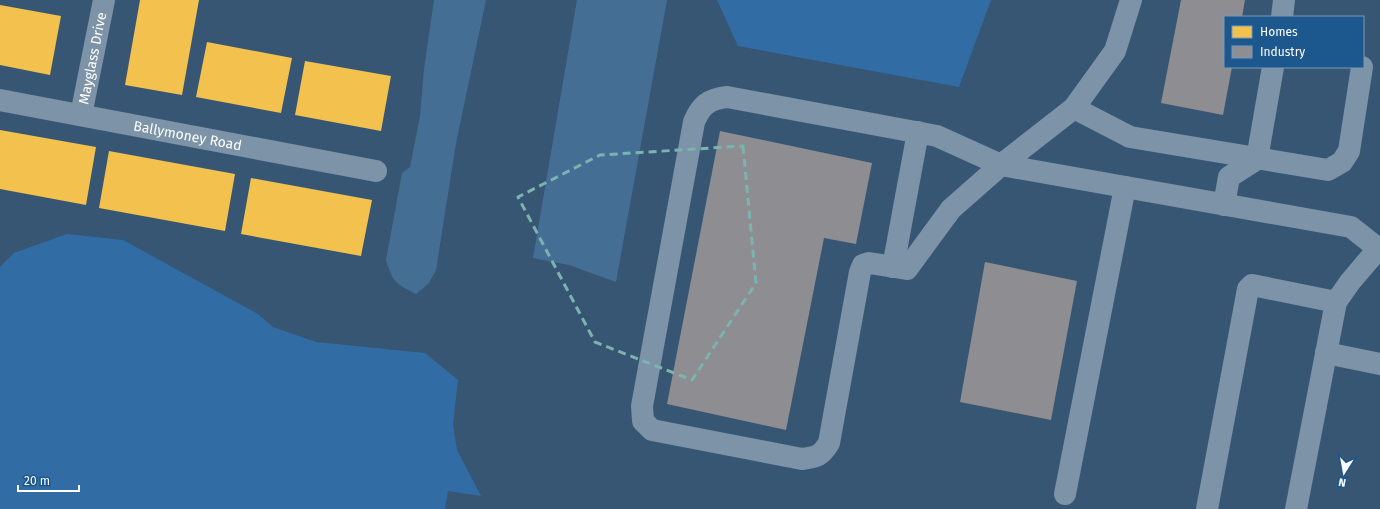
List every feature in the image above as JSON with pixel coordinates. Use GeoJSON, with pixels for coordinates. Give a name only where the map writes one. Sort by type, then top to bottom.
{"type":"FeatureCollection","features":[{"type":"Feature","properties":{"kind":"street","name":"Mayglass Drive"},"geometry":{"type":"LineString","coordinates":[[80,116],[104,0]]}},
{"type":"Feature","properties":{"kind":"street"},"geometry":{"type":"LineString","coordinates":[[1131,0],[1115,51],[1074,108],[1001,165],[951,209],[907,269],[868,263],[863,265],[860,272],[829,443],[823,453],[814,457],[802,459],[652,430],[643,421],[642,406],[694,122],[698,112],[706,104],[715,98],[727,98],[937,136],[1001,165],[1351,227],[1379,249],[1350,282],[1336,302],[1296,509]]}},
{"type":"Feature","properties":{"kind":"street"},"geometry":{"type":"LineString","coordinates":[[1282,16],[1284,0]]}},
{"type":"Feature","properties":{"kind":"street"},"geometry":{"type":"LineString","coordinates":[[1224,205],[1229,177],[1257,159],[1273,68]]}},
{"type":"Feature","properties":{"kind":"street"},"geometry":{"type":"LineString","coordinates":[[1074,108],[1130,137],[1328,170],[1342,162],[1348,151],[1362,68]]}},
{"type":"Feature","properties":{"kind":"street","name":"Ballymoney Road"},"geometry":{"type":"LineString","coordinates":[[0,100],[376,171]]}},
{"type":"Feature","properties":{"kind":"street"},"geometry":{"type":"LineString","coordinates":[[893,267],[918,132]]}},
{"type":"Feature","properties":{"kind":"street"},"geometry":{"type":"LineString","coordinates":[[1066,494],[1125,187]]}},
{"type":"Feature","properties":{"kind":"street"},"geometry":{"type":"LineString","coordinates":[[1207,509],[1248,289],[1252,286],[1336,302]]}},
{"type":"Feature","properties":{"kind":"street"},"geometry":{"type":"LineString","coordinates":[[1326,353],[1380,364]]}},
{"type":"Feature","properties":{"kind":"highlighted area"},"geometry":{"type":"Polygon","coordinates":[[[743,146],[756,283],[692,380],[595,342],[518,197],[600,155],[743,146]]]}},
{"type":"Feature","properties":{"kind":"shaded area"},"geometry":{"type":"Polygon","coordinates":[[[434,0],[486,0],[456,143],[436,270],[429,283],[416,294],[396,282],[386,260],[402,173],[410,167],[420,116],[424,69],[434,0]]]}},
{"type":"Feature","properties":{"kind":"shaded area"},"geometry":{"type":"Polygon","coordinates":[[[577,0],[667,0],[616,282],[569,265],[533,258],[577,0]]]}},
{"type":"Feature","properties":{"kind":"shaded area"},"geometry":{"type":"Polygon","coordinates":[[[717,0],[991,0],[959,87],[738,46],[717,0]]]}},
{"type":"Feature","properties":{"kind":"shaded area"},"geometry":{"type":"Polygon","coordinates":[[[67,234],[123,240],[258,314],[273,327],[316,342],[425,353],[458,380],[453,424],[457,450],[481,496],[448,491],[445,509],[0,509],[0,267],[14,253],[67,234]]]}},
{"type":"Feature","properties":{"kind":"building: Homes"},"geometry":{"type":"Polygon","coordinates":[[[140,0],[199,0],[182,95],[125,85],[140,0]]]}},
{"type":"Feature","properties":{"kind":"building: Homes"},"geometry":{"type":"Polygon","coordinates":[[[0,5],[61,16],[50,75],[0,65],[0,5]]]}},
{"type":"Feature","properties":{"kind":"building: Homes"},"geometry":{"type":"Polygon","coordinates":[[[207,42],[292,58],[281,113],[196,97],[207,42]]]}},
{"type":"Feature","properties":{"kind":"building: Homes"},"geometry":{"type":"Polygon","coordinates":[[[305,61],[391,76],[381,131],[295,115],[305,61]]]}},
{"type":"Feature","properties":{"kind":"building: Homes"},"geometry":{"type":"Polygon","coordinates":[[[0,130],[96,147],[86,205],[0,189],[0,130]]]}},
{"type":"Feature","properties":{"kind":"building: Homes"},"geometry":{"type":"Polygon","coordinates":[[[109,151],[235,174],[225,231],[99,208],[109,151]]]}},
{"type":"Feature","properties":{"kind":"building: Homes"},"geometry":{"type":"Polygon","coordinates":[[[251,178],[372,200],[361,256],[241,234],[251,178]]]}},
{"type":"Feature","properties":{"kind":"building: Industry"},"geometry":{"type":"Polygon","coordinates":[[[1181,0],[1245,0],[1242,16],[1224,16],[1224,68],[1232,68],[1223,115],[1161,103],[1181,0]]]}},
{"type":"Feature","properties":{"kind":"building: Industry"},"geometry":{"type":"Polygon","coordinates":[[[720,131],[872,163],[856,244],[824,238],[786,430],[667,404],[720,131]]]}},
{"type":"Feature","properties":{"kind":"building: Industry"},"geometry":{"type":"Polygon","coordinates":[[[985,262],[1077,281],[1051,420],[960,402],[985,262]]]}}]}
